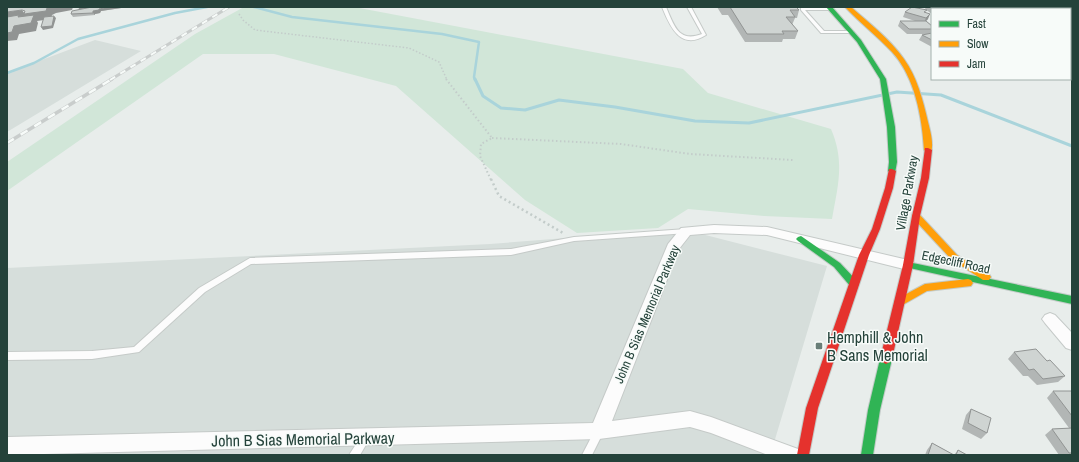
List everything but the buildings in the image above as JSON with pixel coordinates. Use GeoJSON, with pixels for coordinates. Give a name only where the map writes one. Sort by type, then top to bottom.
{"type":"FeatureCollection","features":[{"type":"Feature","properties":{"kind":"main road","name":"Village Parkway"},"geometry":{"type":"LineString","coordinates":[[848,7],[891,48],[902,61],[924,111],[928,149],[925,178],[916,216],[908,265]]}},
{"type":"Feature","properties":{"kind":"main road","name":"Village Parkway"},"geometry":{"type":"LineString","coordinates":[[830,8],[852,32],[876,66],[883,80],[892,139],[893,162],[889,188],[876,229],[864,255]]}},
{"type":"Feature","properties":{"kind":"main road"},"geometry":{"type":"LineString","coordinates":[[916,216],[954,257],[996,283]]}},
{"type":"Feature","properties":{"kind":"main road"},"geometry":{"type":"LineString","coordinates":[[801,239],[823,253],[837,265],[854,284]]}},
{"type":"Feature","properties":{"kind":"main road"},"geometry":{"type":"LineString","coordinates":[[803,455],[812,408],[864,255]]}},
{"type":"Feature","properties":{"kind":"main road","name":"Edgecliff Road"},"geometry":{"type":"LineString","coordinates":[[867,455],[874,410],[908,265],[1072,300]]}},
{"type":"Feature","properties":{"kind":"main road"},"geometry":{"type":"LineString","coordinates":[[899,303],[925,288],[968,283],[996,283]]}},
{"type":"Feature","properties":{"kind":"street","name":"John B Sias Memorial Parkway"},"geometry":{"type":"LineString","coordinates":[[599,431],[673,247],[686,231],[714,229],[767,231],[908,265]]}},
{"type":"Feature","properties":{"kind":"street"},"geometry":{"type":"LineString","coordinates":[[1050,319],[1072,344]]}},
{"type":"Feature","properties":{"kind":"street","name":"John B Sias Memorial Parkway"},"geometry":{"type":"LineString","coordinates":[[7,446],[599,431],[690,420],[711,425],[791,455]]}},
{"type":"Feature","properties":{"kind":"lane"},"geometry":{"type":"LineString","coordinates":[[664,7],[676,33],[682,37],[700,37],[704,35],[704,32],[689,7]]}},
{"type":"Feature","properties":{"kind":"lane"},"geometry":{"type":"LineString","coordinates":[[830,8],[802,9],[823,32],[852,32]]}},
{"type":"Feature","properties":{"kind":"lane"},"geometry":{"type":"LineString","coordinates":[[7,356],[92,355],[136,350],[202,290],[250,261],[512,252],[574,239],[686,231]]}},
{"type":"Feature","properties":{"kind":"lane"},"geometry":{"type":"LineString","coordinates":[[587,455],[599,431]]}},
{"type":"Feature","properties":{"kind":"lane"},"geometry":{"type":"LineString","coordinates":[[354,455],[365,438]]}},
{"type":"Feature","properties":{"kind":"path"},"geometry":{"type":"LineString","coordinates":[[239,14],[243,20],[255,30],[409,48],[439,62],[445,76],[492,138]]}},
{"type":"Feature","properties":{"kind":"path"},"geometry":{"type":"LineString","coordinates":[[574,239],[499,196],[480,156],[481,144],[492,138],[621,144],[690,154],[792,160]]}},
{"type":"Feature","properties":{"kind":"shaded area"},"geometry":{"type":"Polygon","coordinates":[[[95,40],[141,51],[7,132],[7,73],[95,40]]]}},
{"type":"Feature","properties":{"kind":"shaded area"},"geometry":{"type":"Polygon","coordinates":[[[682,229],[827,266],[773,446],[773,455],[7,455],[7,268],[490,244],[682,229]]]}},
{"type":"Feature","properties":{"kind":"green space"},"geometry":{"type":"Polygon","coordinates":[[[244,7],[354,7],[683,69],[708,93],[831,129],[838,152],[839,163],[838,184],[832,219],[764,216],[688,209],[658,228],[577,233],[525,200],[396,86],[274,54],[203,54],[7,191],[7,162],[195,34],[244,7]]]}},
{"type":"Feature","properties":{"kind":"waterway"},"geometry":{"type":"LineString","coordinates":[[7,73],[34,63],[78,39],[175,13],[207,7]]}},
{"type":"Feature","properties":{"kind":"waterway"},"geometry":{"type":"LineString","coordinates":[[254,7],[292,17],[442,34],[479,42],[474,77],[475,80]]}},
{"type":"Feature","properties":{"kind":"waterway"},"geometry":{"type":"LineString","coordinates":[[475,79],[483,96],[501,108],[525,110],[559,100],[615,107],[695,121],[749,123],[897,92],[941,95],[1072,146]]}},
{"type":"Feature","properties":{"kind":"railway"},"geometry":{"type":"LineString","coordinates":[[110,80],[229,7]]}},
{"type":"Feature","properties":{"kind":"railway"},"geometry":{"type":"LineString","coordinates":[[7,143],[112,79]]}},
{"type":"Feature","properties":{"kind":"traffic: fast"},"geometry":{"type":"LineString","coordinates":[[829,7],[859,41],[883,79],[891,127],[893,162],[892,171]]}},
{"type":"Feature","properties":{"kind":"traffic: fast"},"geometry":{"type":"LineString","coordinates":[[801,239],[837,265],[854,284]]}},
{"type":"Feature","properties":{"kind":"traffic: fast"},"geometry":{"type":"LineString","coordinates":[[908,265],[1072,300]]}},
{"type":"Feature","properties":{"kind":"traffic: fast"},"geometry":{"type":"LineString","coordinates":[[867,455],[874,410],[886,359]]}},
{"type":"Feature","properties":{"kind":"traffic: slow"},"geometry":{"type":"LineString","coordinates":[[848,7],[876,32],[901,59],[916,90],[920,103],[928,150]]}},
{"type":"Feature","properties":{"kind":"traffic: slow"},"geometry":{"type":"LineString","coordinates":[[916,216],[954,257],[986,277]]}},
{"type":"Feature","properties":{"kind":"traffic: slow"},"geometry":{"type":"LineString","coordinates":[[899,303],[925,288],[968,283]]}},
{"type":"Feature","properties":{"kind":"traffic: jam"},"geometry":{"type":"LineString","coordinates":[[886,359],[908,265],[916,216],[925,178],[928,150]]}},
{"type":"Feature","properties":{"kind":"traffic: jam"},"geometry":{"type":"LineString","coordinates":[[803,455],[812,408],[864,255],[876,229],[889,188],[892,171]]}},
{"type":"Feature","properties":{"kind":"place","name":"Hemphill & John B Sans Memorial"},"geometry":{"type":"Point","coordinates":[819,346]}}]}
